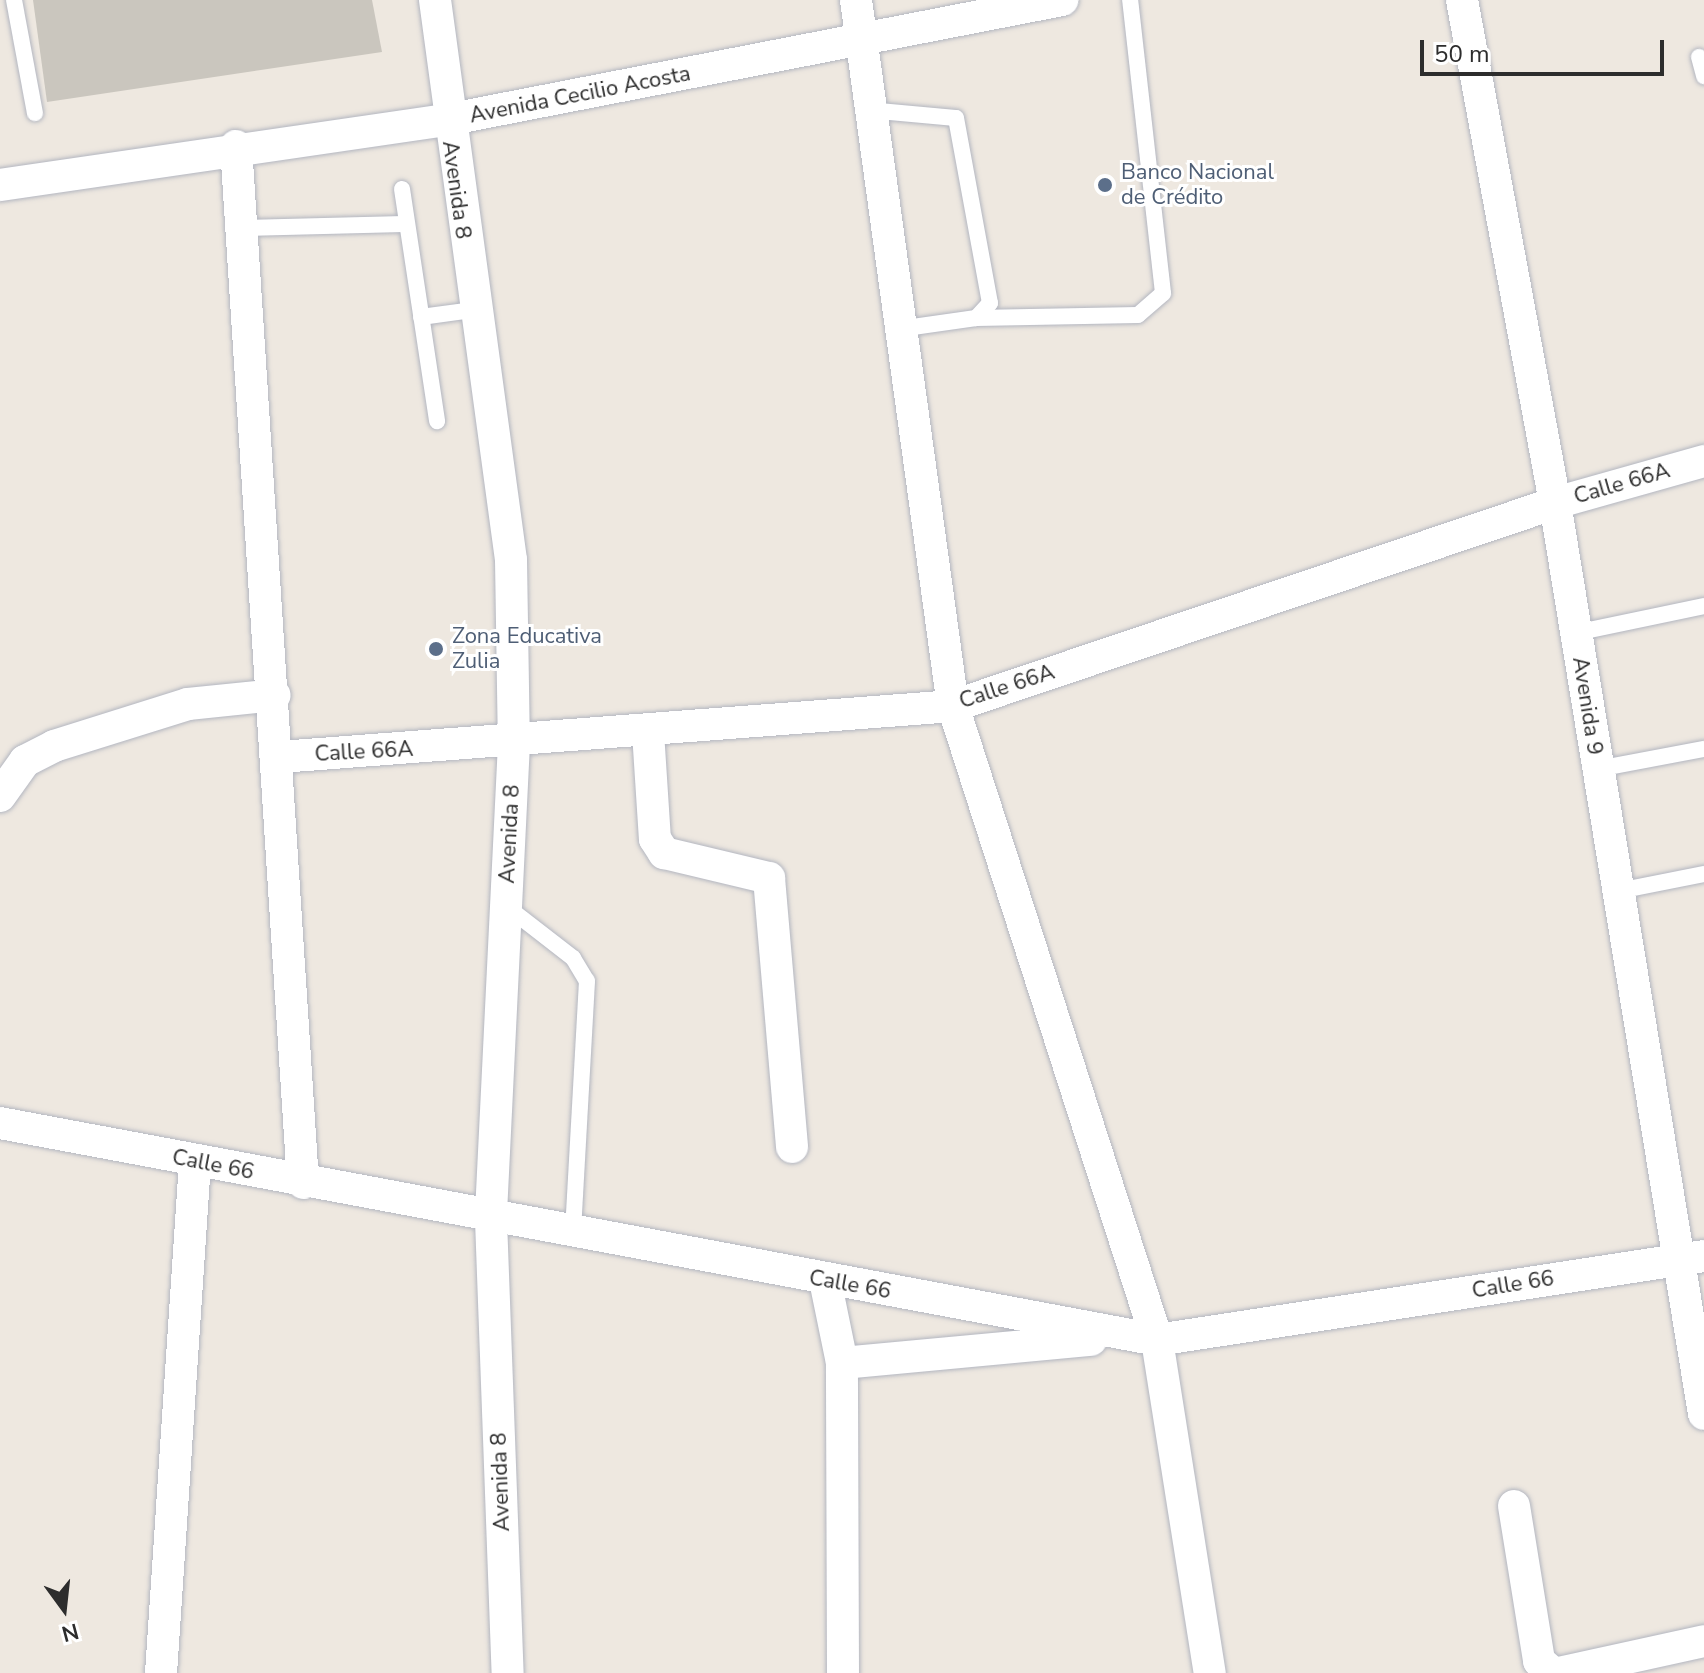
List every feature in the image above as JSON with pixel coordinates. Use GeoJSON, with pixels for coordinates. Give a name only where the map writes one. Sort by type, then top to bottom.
{"type":"FeatureCollection","features":[{"type":"Feature","properties":{"kind":"street","name":"Avenida 8"},"geometry":{"type":"LineString","coordinates":[[435,0],[446,120],[511,560],[514,743],[491,1220],[508,1673]]}},
{"type":"Feature","properties":{"kind":"street"},"geometry":{"type":"LineString","coordinates":[[856,0],[856,42],[953,706],[1144,1338],[1210,1673]]}},
{"type":"Feature","properties":{"kind":"street","name":"Avenida Cecilio Acosta"},"geometry":{"type":"LineString","coordinates":[[0,185],[236,146],[446,120],[1062,0]]}},
{"type":"Feature","properties":{"kind":"street","name":"Avenida 9"},"geometry":{"type":"LineString","coordinates":[[1462,0],[1555,503],[1618,891],[1690,1258],[1704,1414]]}},
{"type":"Feature","properties":{"kind":"street"},"geometry":{"type":"LineString","coordinates":[[236,146],[280,757],[303,1183]]}},
{"type":"Feature","properties":{"kind":"street","name":"Calle 66A"},"geometry":{"type":"LineString","coordinates":[[280,757],[514,743],[953,706],[1555,503],[1704,461]]}},
{"type":"Feature","properties":{"kind":"street"},"geometry":{"type":"LineString","coordinates":[[0,796],[25,761],[54,746],[188,704],[275,695]]}},
{"type":"Feature","properties":{"kind":"street"},"geometry":{"type":"LineString","coordinates":[[648,732],[655,839],[664,853],[769,878],[792,1147]]}},
{"type":"Feature","properties":{"kind":"street","name":"Calle 66"},"geometry":{"type":"LineString","coordinates":[[0,1123],[491,1220],[1144,1338],[1690,1258]]}},
{"type":"Feature","properties":{"kind":"street"},"geometry":{"type":"LineString","coordinates":[[161,1673],[195,1162]]}},
{"type":"Feature","properties":{"kind":"street"},"geometry":{"type":"LineString","coordinates":[[825,1280],[842,1363],[843,1673]]}},
{"type":"Feature","properties":{"kind":"street"},"geometry":{"type":"LineString","coordinates":[[842,1363],[1144,1338]]}},
{"type":"Feature","properties":{"kind":"street"},"geometry":{"type":"LineString","coordinates":[[1514,1506],[1539,1661],[1556,1673],[1704,1641]]}},
{"type":"Feature","properties":{"kind":"lane"},"geometry":{"type":"LineString","coordinates":[[14,0],[35,113]]}},
{"type":"Feature","properties":{"kind":"lane"},"geometry":{"type":"LineString","coordinates":[[898,329],[976,318],[1138,315],[1163,293],[1130,0]]}},
{"type":"Feature","properties":{"kind":"lane"},"geometry":{"type":"LineString","coordinates":[[1699,57],[1704,76]]}},
{"type":"Feature","properties":{"kind":"lane"},"geometry":{"type":"LineString","coordinates":[[866,110],[956,118],[990,303],[976,318]]}},
{"type":"Feature","properties":{"kind":"lane"},"geometry":{"type":"LineString","coordinates":[[402,189],[437,421]]}},
{"type":"Feature","properties":{"kind":"lane"},"geometry":{"type":"LineString","coordinates":[[242,228],[406,224]]}},
{"type":"Feature","properties":{"kind":"lane"},"geometry":{"type":"LineString","coordinates":[[421,317],[472,310]]}},
{"type":"Feature","properties":{"kind":"lane"},"geometry":{"type":"LineString","coordinates":[[1575,633],[1704,606]]}},
{"type":"Feature","properties":{"kind":"lane"},"geometry":{"type":"LineString","coordinates":[[1598,769],[1704,749]]}},
{"type":"Feature","properties":{"kind":"lane"},"geometry":{"type":"LineString","coordinates":[[1618,891],[1704,874]]}},
{"type":"Feature","properties":{"kind":"lane"},"geometry":{"type":"LineString","coordinates":[[506,906],[573,958],[587,981],[573,1235]]}},
{"type":"Feature","properties":{"kind":"building"},"geometry":{"type":"Polygon","coordinates":[[[33,0],[372,0],[382,52],[47,102],[33,0]]]}},
{"type":"Feature","properties":{"kind":"place","name":"Banco Nacional de Crédito"},"geometry":{"type":"Point","coordinates":[1105,185]}},
{"type":"Feature","properties":{"kind":"place","name":"Zona Educativa Zulia"},"geometry":{"type":"Point","coordinates":[436,649]}}]}
